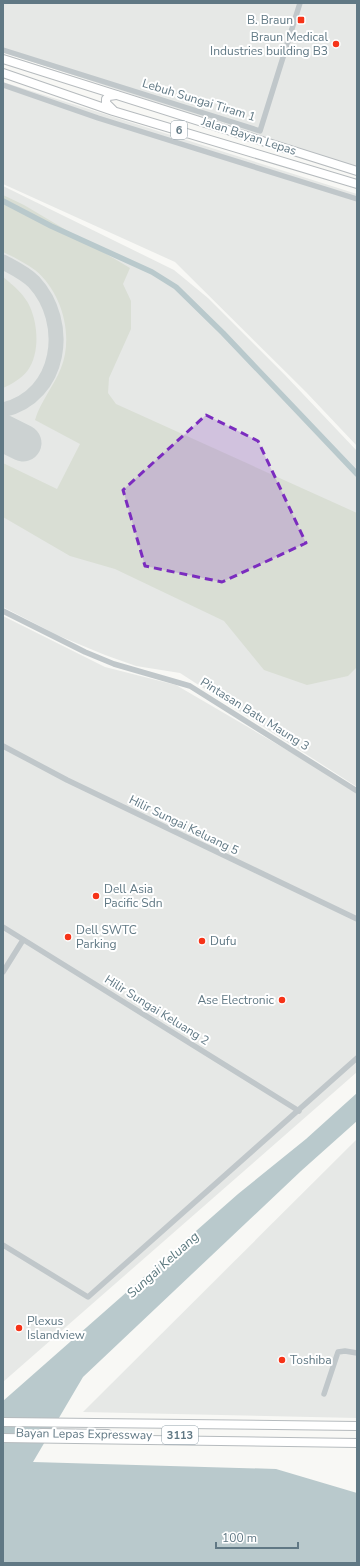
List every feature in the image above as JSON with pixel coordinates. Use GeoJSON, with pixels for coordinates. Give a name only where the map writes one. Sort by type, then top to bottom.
{"type":"FeatureCollection","features":[{"type":"Feature","properties":{"kind":"highway","name":"Jalan Bayan Lepas"},"geometry":{"type":"LineString","coordinates":[[3,59],[357,171]]}},
{"type":"Feature","properties":{"kind":"highway","name":"Jalan Bayan Lepas"},"geometry":{"type":"LineString","coordinates":[[3,73],[113,111],[357,184]]}},
{"type":"Feature","properties":{"kind":"highway"},"geometry":{"type":"LineString","coordinates":[[113,111],[107,105],[106,99],[108,96],[118,95]]}},
{"type":"Feature","properties":{"kind":"highway","name":"3113"},"geometry":{"type":"LineString","coordinates":[[3,1422],[357,1426]]}},
{"type":"Feature","properties":{"kind":"highway","name":"Bayan Lepas Expressway"},"geometry":{"type":"LineString","coordinates":[[3,1426],[357,1430]]}},
{"type":"Feature","properties":{"kind":"highway","name":"Bayan Lepas Expressway"},"geometry":{"type":"LineString","coordinates":[[3,1433],[357,1438]]}},
{"type":"Feature","properties":{"kind":"highway","name":"3113"},"geometry":{"type":"LineString","coordinates":[[3,1438],[357,1443]]}},
{"type":"Feature","properties":{"kind":"street","name":"Lebuh Sungai Tiram 1"},"geometry":{"type":"LineString","coordinates":[[3,50],[260,131],[300,3]]}},
{"type":"Feature","properties":{"kind":"street"},"geometry":{"type":"LineString","coordinates":[[3,85],[98,118],[357,199]]}},
{"type":"Feature","properties":{"kind":"street","name":"Pintasan Batu Maung 3"},"geometry":{"type":"LineString","coordinates":[[3,611],[85,652],[114,664],[190,686],[357,791]]}},
{"type":"Feature","properties":{"kind":"street","name":"Hilir Sungai Keluang 5"},"geometry":{"type":"LineString","coordinates":[[3,746],[67,780],[357,920]]}},
{"type":"Feature","properties":{"kind":"street","name":"Hilir Sungai Keluang 2"},"geometry":{"type":"LineString","coordinates":[[3,927],[299,1111]]}},
{"type":"Feature","properties":{"kind":"street"},"geometry":{"type":"LineString","coordinates":[[3,972],[23,940]]}},
{"type":"Feature","properties":{"kind":"street"},"geometry":{"type":"LineString","coordinates":[[3,1245],[88,1297],[357,1058]]}},
{"type":"Feature","properties":{"kind":"street"},"geometry":{"type":"LineString","coordinates":[[324,1394],[338,1352],[345,1351],[357,1353]]}},
{"type":"Feature","properties":{"kind":"highlighted area"},"geometry":{"type":"Polygon","coordinates":[[[206,415],[258,441],[306,543],[222,582],[145,566],[123,490],[206,415]]]}},
{"type":"Feature","properties":{"kind":"shaded area"},"geometry":{"type":"Polygon","coordinates":[[[3,3],[357,3],[357,169],[3,52],[3,3]]]}},
{"type":"Feature","properties":{"kind":"shaded area"},"geometry":{"type":"Polygon","coordinates":[[[3,82],[357,194],[357,446],[306,392],[175,262],[3,184],[3,82]]]}},
{"type":"Feature","properties":{"kind":"shaded area"},"geometry":{"type":"Polygon","coordinates":[[[3,186],[174,270],[208,298],[285,375],[357,451],[357,787],[180,673],[136,666],[105,655],[57,635],[3,607],[3,186]]]}},
{"type":"Feature","properties":{"kind":"shaded area"},"geometry":{"type":"Polygon","coordinates":[[[3,195],[24,205],[130,268],[123,284],[131,301],[131,329],[109,378],[108,393],[116,404],[357,513],[357,667],[348,676],[307,685],[264,670],[224,621],[115,569],[70,556],[3,517],[3,463],[57,489],[80,444],[35,420],[40,407],[61,368],[65,356],[66,329],[59,302],[44,279],[31,267],[3,252],[3,195]]]}},
{"type":"Feature","properties":{"kind":"shaded area"},"geometry":{"type":"Polygon","coordinates":[[[3,277],[18,290],[30,307],[35,322],[36,347],[32,363],[28,370],[23,376],[3,388],[3,277]]]}},
{"type":"Feature","properties":{"kind":"shaded area"},"geometry":{"type":"Polygon","coordinates":[[[3,616],[105,667],[176,685],[357,791],[357,1072],[3,1382],[3,616]]]}},
{"type":"Feature","properties":{"kind":"shaded area"},"geometry":{"type":"Polygon","coordinates":[[[357,1139],[357,1418],[83,1412],[357,1139]]]}},
{"type":"Feature","properties":{"kind":"water","name":"Sungai Keluang"},"geometry":{"type":"Polygon","coordinates":[[[357,1093],[357,1121],[301,1171],[83,1377],[33,1462],[276,1469],[357,1493],[357,1563],[3,1563],[3,1401],[238,1194],[306,1139],[357,1093]]]}},
{"type":"Feature","properties":{"kind":"waterway"},"geometry":{"type":"LineString","coordinates":[[3,201],[51,226],[152,272],[176,287],[223,333],[357,474]]}},
{"type":"Feature","properties":{"kind":"taxiway"},"geometry":{"type":"LineString","coordinates":[[3,262],[31,279],[46,298],[53,317],[56,336],[54,356],[48,374],[38,390],[23,402],[3,410]]}},
{"type":"Feature","properties":{"kind":"runway"},"geometry":{"type":"LineString","coordinates":[[3,433],[23,443]]}},
{"type":"Feature","properties":{"kind":"place","name":"B. Braun"},"geometry":{"type":"Point","coordinates":[301,20]}},
{"type":"Feature","properties":{"kind":"place","name":"Braun Medical Industries building B3"},"geometry":{"type":"Point","coordinates":[336,44]}},
{"type":"Feature","properties":{"kind":"place","name":"Dell Asia Pacific Sdn"},"geometry":{"type":"Point","coordinates":[96,896]}},
{"type":"Feature","properties":{"kind":"place","name":"Dell SWTC Parking"},"geometry":{"type":"Point","coordinates":[68,937]}},
{"type":"Feature","properties":{"kind":"place","name":"Dufu"},"geometry":{"type":"Point","coordinates":[202,941]}},
{"type":"Feature","properties":{"kind":"place","name":"Ase Electronic"},"geometry":{"type":"Point","coordinates":[282,1000]}},
{"type":"Feature","properties":{"kind":"place","name":"Plexus Islandview"},"geometry":{"type":"Point","coordinates":[19,1328]}},
{"type":"Feature","properties":{"kind":"place","name":"Toshiba"},"geometry":{"type":"Point","coordinates":[282,1360]}}]}
